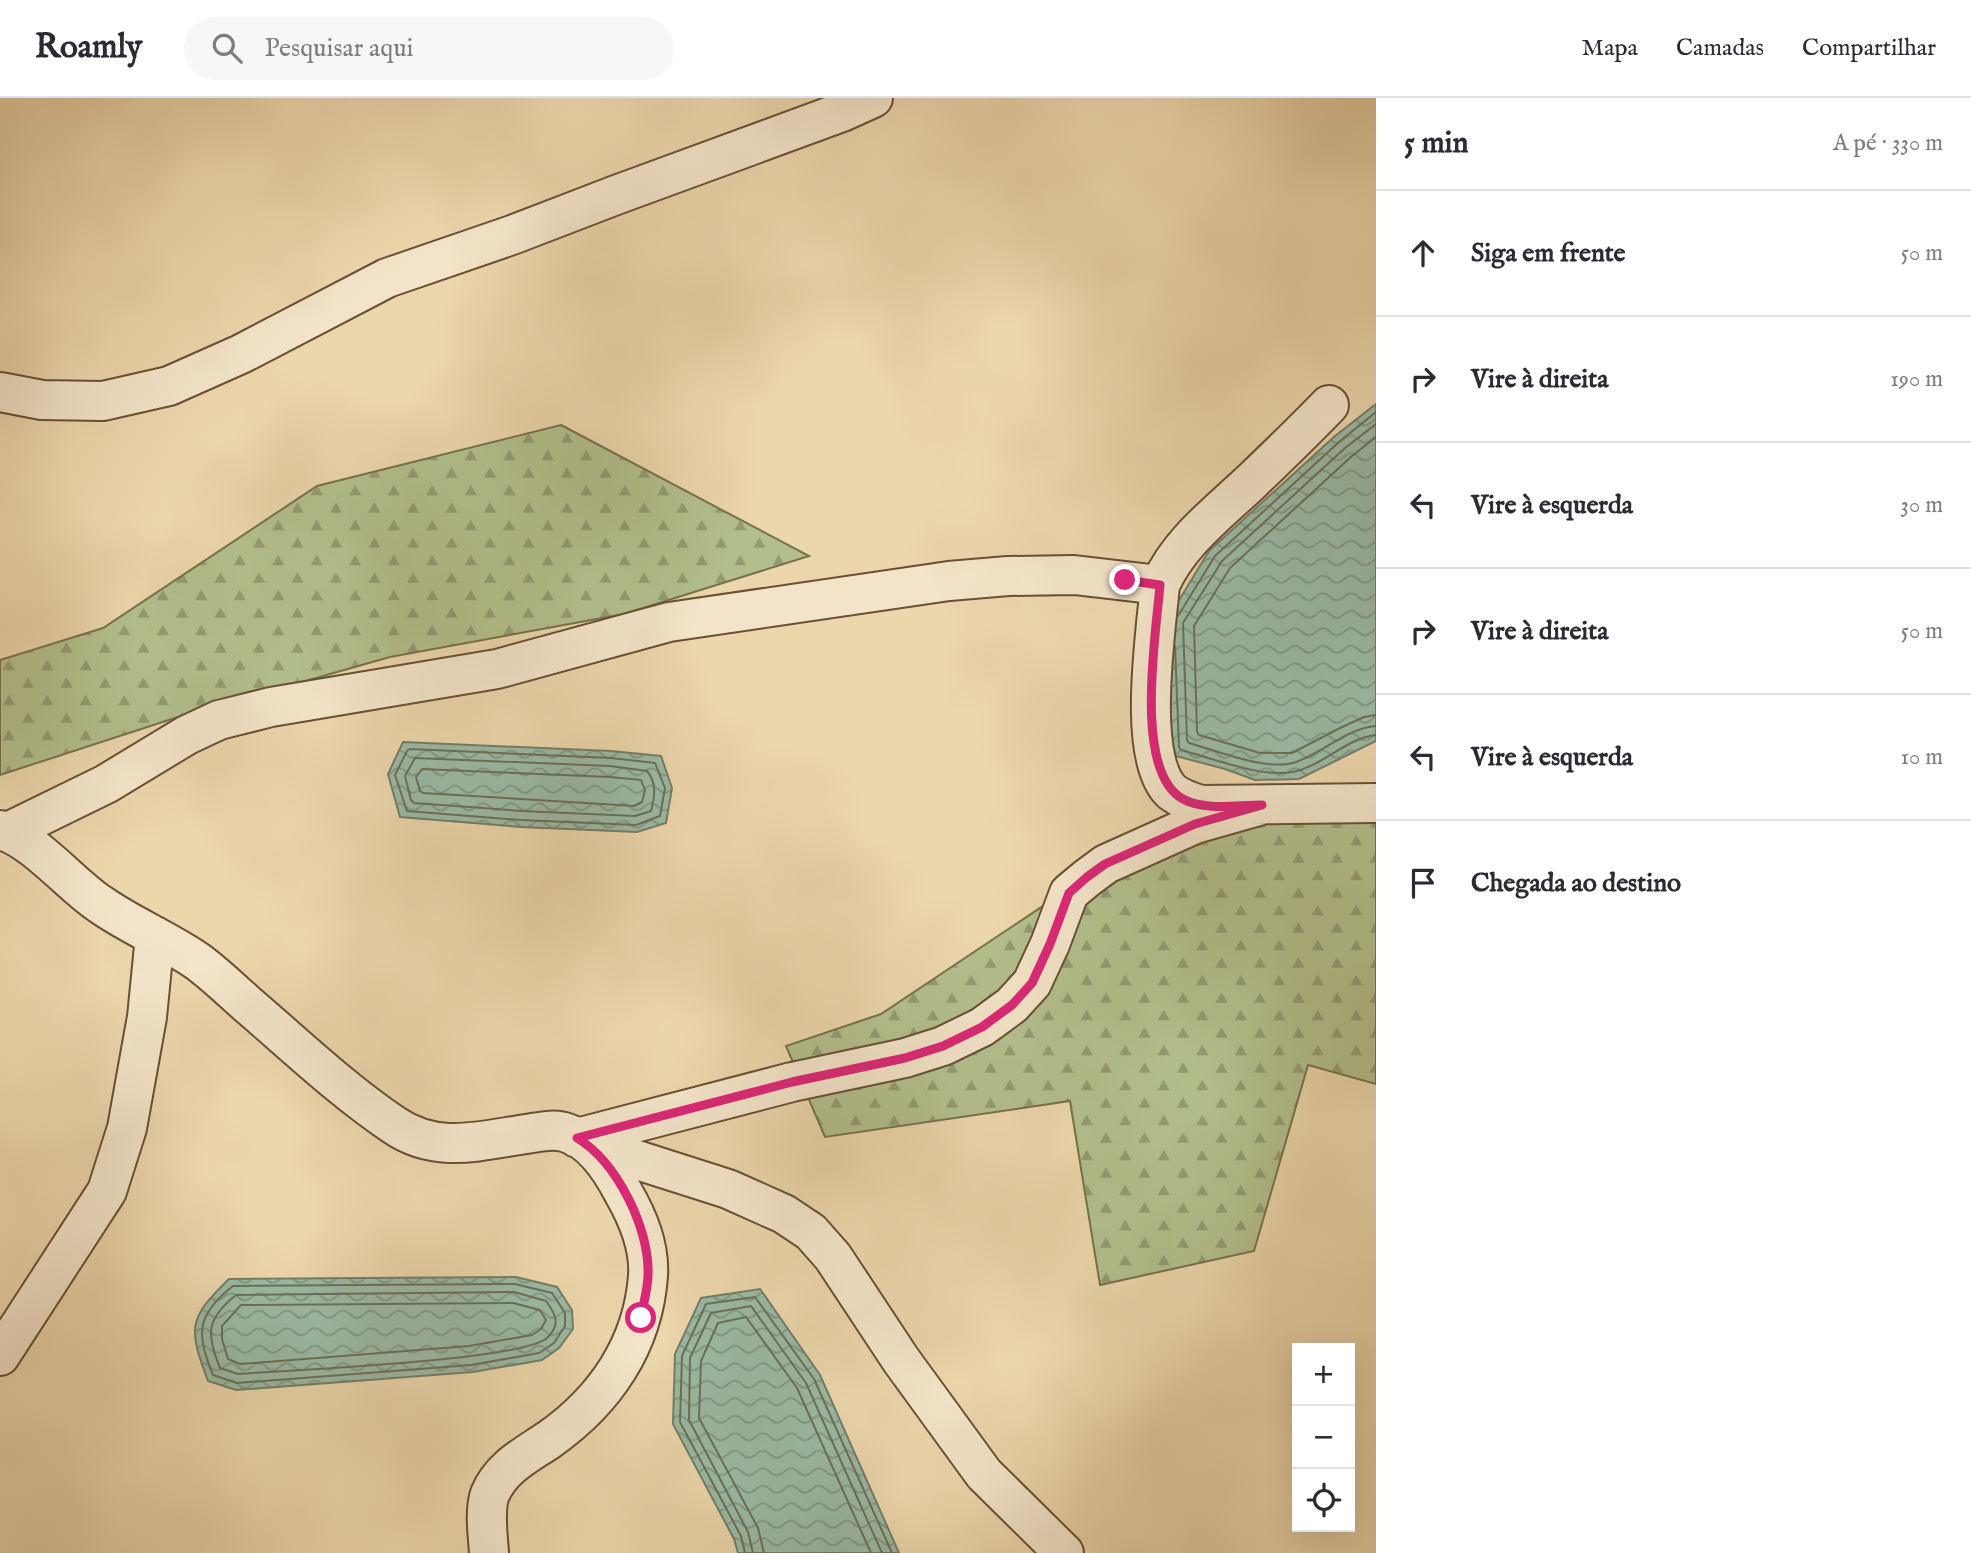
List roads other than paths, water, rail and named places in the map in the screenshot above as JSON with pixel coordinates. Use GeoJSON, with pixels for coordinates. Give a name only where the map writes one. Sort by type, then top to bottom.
{"type":"FeatureCollection","features":[{"type":"Feature","properties":{"kind":"street"},"geometry":{"type":"LineString","coordinates":[[0,393],[43,400],[103,401],[169,386],[241,354],[387,278],[512,235],[873,98]]}},
{"type":"Feature","properties":{"kind":"street"},"geometry":{"type":"LineString","coordinates":[[1329,405],[1197,533],[1173,560],[1160,585],[1151,691],[1152,741],[1160,775],[1171,791],[1184,800],[1201,805],[1376,803]]}},
{"type":"Feature","properties":{"kind":"street"},"geometry":{"type":"LineString","coordinates":[[4,832],[106,784],[187,735],[219,720],[271,707],[497,669],[669,622],[949,581],[1008,576],[1074,575],[1160,585]]}},
{"type":"Feature","properties":{"kind":"street"},"geometry":{"type":"LineString","coordinates":[[582,1141],[792,1082],[905,1058],[962,1037],[982,1027],[1012,1005],[1032,983],[1069,893],[1087,877],[1105,864],[1195,824],[1262,805]]}},
{"type":"Feature","properties":{"kind":"street"},"geometry":{"type":"LineString","coordinates":[[4,832],[34,850],[100,904],[198,962],[395,1126],[422,1140],[445,1144],[550,1130],[569,1133],[600,1157],[616,1178],[638,1219],[645,1243],[648,1275],[641,1318],[620,1368],[594,1403],[570,1424],[519,1458],[500,1476],[489,1496],[489,1553]]}},
{"type":"Feature","properties":{"kind":"street"},"geometry":{"type":"LineString","coordinates":[[1,1352],[107,1191],[127,1128],[147,1017],[155,936]]}},
{"type":"Feature","properties":{"kind":"street"},"geometry":{"type":"LineString","coordinates":[[582,1141],[728,1189],[784,1214],[811,1233],[833,1257],[901,1360],[984,1474],[1064,1553]]}},
{"type":"Feature","properties":{"kind":"water"},"geometry":{"type":"Polygon","coordinates":[[[1376,404],[1376,741],[1299,779],[1255,780],[1172,755],[1167,620],[1209,551],[1335,436],[1376,404]]]}},
{"type":"Feature","properties":{"kind":"water"},"geometry":{"type":"Polygon","coordinates":[[[403,742],[611,751],[661,756],[672,788],[666,823],[637,832],[521,827],[400,817],[388,774],[403,742]]]}},
{"type":"Feature","properties":{"kind":"water"},"geometry":{"type":"Polygon","coordinates":[[[516,1277],[557,1287],[572,1310],[573,1329],[559,1348],[542,1360],[473,1372],[236,1390],[208,1381],[197,1348],[195,1336],[199,1315],[229,1279],[516,1277]]]}},
{"type":"Feature","properties":{"kind":"water"},"geometry":{"type":"Polygon","coordinates":[[[760,1289],[820,1375],[899,1553],[738,1553],[734,1539],[673,1424],[675,1354],[701,1298],[760,1289]]]}}]}
